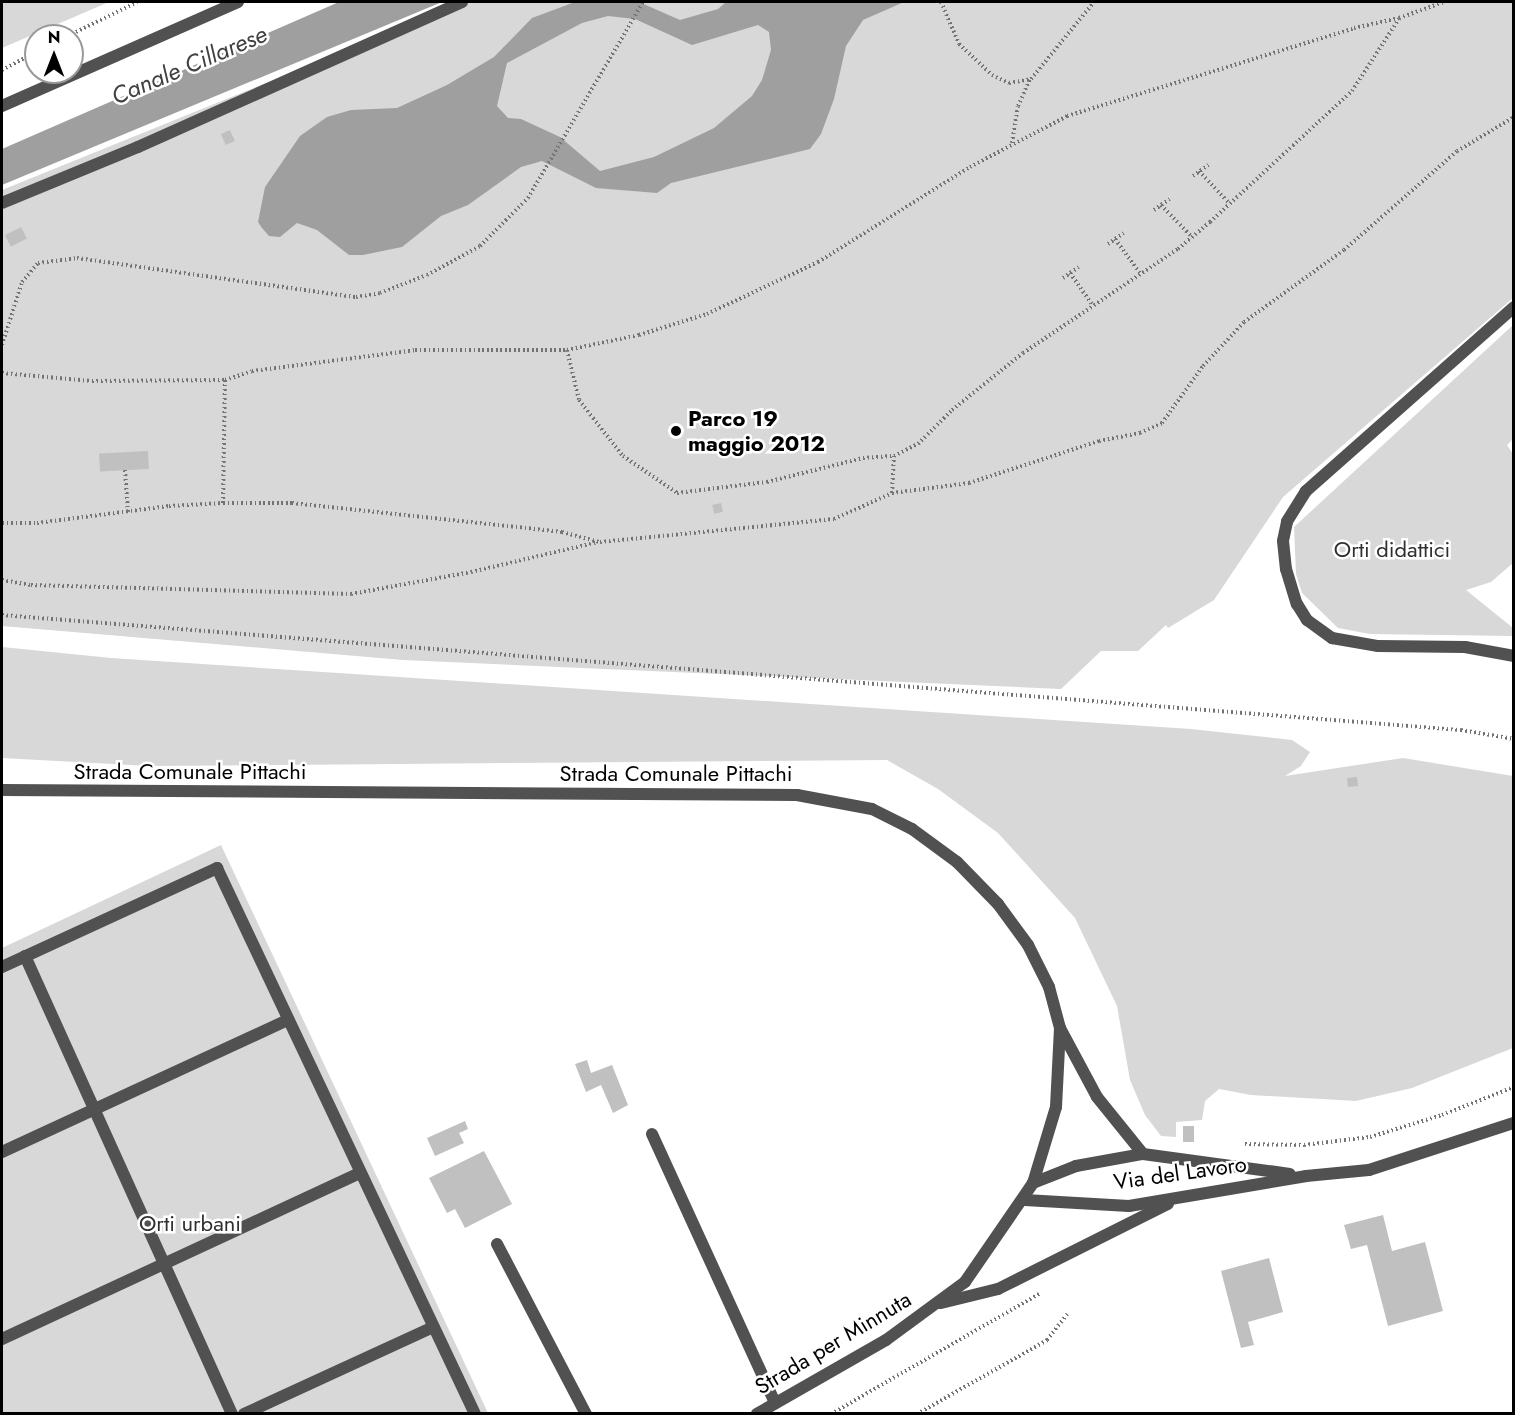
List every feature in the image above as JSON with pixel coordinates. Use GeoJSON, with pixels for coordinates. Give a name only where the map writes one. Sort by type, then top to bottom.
{"type":"FeatureCollection","features":[{"type":"Feature","properties":{"kind":"street"},"geometry":{"type":"LineString","coordinates":[[2,106],[238,2]]}},
{"type":"Feature","properties":{"kind":"street"},"geometry":{"type":"LineString","coordinates":[[2,203],[138,147],[462,2]]}},
{"type":"Feature","properties":{"kind":"street"},"geometry":{"type":"LineString","coordinates":[[1514,307],[1306,491],[1287,522],[1283,541],[1286,568],[1297,604],[1307,620],[1332,638],[1378,646],[1465,647],[1514,656]]}},
{"type":"Feature","properties":{"kind":"street","name":"Strada Comunale Pittachi"},"geometry":{"type":"LineString","coordinates":[[2,790],[797,795],[872,809],[912,829],[948,856],[998,904],[1028,945],[1049,987],[1060,1028],[1056,1107],[1033,1183],[1024,1200]]}},
{"type":"Feature","properties":{"kind":"street"},"geometry":{"type":"LineString","coordinates":[[2,967],[217,868],[475,1413]]}},
{"type":"Feature","properties":{"kind":"street"},"geometry":{"type":"LineString","coordinates":[[25,956],[232,1413]]}},
{"type":"Feature","properties":{"kind":"street"},"geometry":{"type":"LineString","coordinates":[[2,1152],[288,1020]]}},
{"type":"Feature","properties":{"kind":"street"},"geometry":{"type":"LineString","coordinates":[[1060,1028],[1097,1097],[1143,1154]]}},
{"type":"Feature","properties":{"kind":"street"},"geometry":{"type":"LineString","coordinates":[[1033,1183],[1076,1166],[1143,1154],[1306,1176],[1369,1170],[1514,1123]]}},
{"type":"Feature","properties":{"kind":"street"},"geometry":{"type":"LineString","coordinates":[[652,1134],[775,1403]]}},
{"type":"Feature","properties":{"kind":"street"},"geometry":{"type":"LineString","coordinates":[[2,1339],[360,1173]]}},
{"type":"Feature","properties":{"kind":"street","name":"Via del Lavoro"},"geometry":{"type":"LineString","coordinates":[[1024,1200],[1129,1206],[1306,1176]]}},
{"type":"Feature","properties":{"kind":"street"},"geometry":{"type":"LineString","coordinates":[[934,1305],[998,1289],[1185,1196]]}},
{"type":"Feature","properties":{"kind":"street","name":"Strada per Minnuta"},"geometry":{"type":"LineString","coordinates":[[757,1413],[886,1340],[965,1282],[1024,1200]]}},
{"type":"Feature","properties":{"kind":"street"},"geometry":{"type":"LineString","coordinates":[[497,1244],[586,1413]]}},
{"type":"Feature","properties":{"kind":"street"},"geometry":{"type":"LineString","coordinates":[[244,1413],[433,1327]]}},
{"type":"Feature","properties":{"kind":"path"},"geometry":{"type":"LineString","coordinates":[[84,28],[137,2]]}},
{"type":"Feature","properties":{"kind":"path"},"geometry":{"type":"LineString","coordinates":[[2,345],[22,282],[38,263],[77,258],[356,297],[380,293],[427,275],[480,246],[528,198],[643,2]]}},
{"type":"Feature","properties":{"kind":"path"},"geometry":{"type":"LineString","coordinates":[[941,2],[959,44],[992,75],[1009,83],[1031,79]]}},
{"type":"Feature","properties":{"kind":"path"},"geometry":{"type":"LineString","coordinates":[[1012,143],[1018,105],[1031,79],[1094,2]]}},
{"type":"Feature","properties":{"kind":"path"},"geometry":{"type":"LineString","coordinates":[[2,372],[92,381],[225,380],[252,371],[416,350],[567,350],[639,335],[706,314],[808,267],[1012,143],[1104,102],[1399,18],[1444,2]]}},
{"type":"Feature","properties":{"kind":"path"},"geometry":{"type":"LineString","coordinates":[[567,350],[579,400],[622,456],[677,493],[767,482],[863,458],[894,456],[918,444],[952,410],[1023,353],[1192,237],[1352,91],[1399,18]]}},
{"type":"Feature","properties":{"kind":"path"},"geometry":{"type":"LineString","coordinates":[[2,70],[24,58]]}},
{"type":"Feature","properties":{"kind":"path"},"geometry":{"type":"LineString","coordinates":[[2,580],[31,585],[351,594],[471,572],[600,542],[834,519],[892,493],[969,483],[1099,441],[1140,433],[1162,423],[1203,366],[1244,322],[1344,250],[1457,151],[1514,117]]}},
{"type":"Feature","properties":{"kind":"path"},"geometry":{"type":"LineString","coordinates":[[1192,176],[1208,165]]}},
{"type":"Feature","properties":{"kind":"path"},"geometry":{"type":"LineString","coordinates":[[1199,171],[1229,203]]}},
{"type":"Feature","properties":{"kind":"path"},"geometry":{"type":"LineString","coordinates":[[1154,210],[1170,198]]}},
{"type":"Feature","properties":{"kind":"path"},"geometry":{"type":"LineString","coordinates":[[1161,205],[1192,237]]}},
{"type":"Feature","properties":{"kind":"path"},"geometry":{"type":"LineString","coordinates":[[1108,244],[1124,233]]}},
{"type":"Feature","properties":{"kind":"path"},"geometry":{"type":"LineString","coordinates":[[1115,239],[1140,273]]}},
{"type":"Feature","properties":{"kind":"path"},"geometry":{"type":"LineString","coordinates":[[1063,278],[1079,267]]}},
{"type":"Feature","properties":{"kind":"path"},"geometry":{"type":"LineString","coordinates":[[1070,273],[1092,305]]}},
{"type":"Feature","properties":{"kind":"path"},"geometry":{"type":"LineString","coordinates":[[223,503],[225,380]]}},
{"type":"Feature","properties":{"kind":"path"},"geometry":{"type":"LineString","coordinates":[[892,493],[894,456]]}},
{"type":"Feature","properties":{"kind":"path"},"geometry":{"type":"LineString","coordinates":[[125,470],[128,512]]}},
{"type":"Feature","properties":{"kind":"path"},"geometry":{"type":"LineString","coordinates":[[2,523],[37,523],[223,503],[292,503],[562,532],[600,542]]}},
{"type":"Feature","properties":{"kind":"path"},"geometry":{"type":"LineString","coordinates":[[2,615],[1461,730],[1514,739]]}},
{"type":"Feature","properties":{"kind":"path"},"geometry":{"type":"LineString","coordinates":[[1245,1144],[1304,1145],[1370,1137],[1442,1115],[1514,1087]]}},
{"type":"Feature","properties":{"kind":"path"},"geometry":{"type":"LineString","coordinates":[[831,1413],[1048,1289]]}},
{"type":"Feature","properties":{"kind":"path"},"geometry":{"type":"LineString","coordinates":[[917,1413],[1047,1340],[1066,1314]]}},
{"type":"Feature","properties":{"kind":"green space"},"geometry":{"type":"Polygon","coordinates":[[[2,2],[109,2],[58,24],[24,24],[24,39],[2,48],[2,2]]]}},
{"type":"Feature","properties":{"kind":"green space","name":"Parco 19 maggio 2012"},"geometry":{"type":"Polygon","coordinates":[[[466,2],[1513,2],[1513,298],[1283,497],[1214,600],[1168,628],[1166,625],[1138,651],[1101,651],[1061,689],[403,660],[2,626],[2,190],[466,2]]]}},
{"type":"Feature","properties":{"kind":"green space","name":"Orti didattici"},"geometry":{"type":"Polygon","coordinates":[[[1513,325],[1513,439],[1507,445],[1513,454],[1513,563],[1491,582],[1466,590],[1513,628],[1513,636],[1370,634],[1338,628],[1302,593],[1296,574],[1294,527],[1513,325]]]}},
{"type":"Feature","properties":{"kind":"green space"},"geometry":{"type":"Polygon","coordinates":[[[2,647],[111,658],[1191,729],[1292,740],[1310,752],[1301,766],[1285,776],[1403,758],[1513,776],[1513,1048],[1412,1088],[1356,1101],[1251,1095],[1219,1089],[1205,1101],[1202,1120],[1176,1122],[1176,1137],[1161,1136],[1145,1115],[1130,1080],[1117,1006],[1075,918],[998,833],[938,789],[887,760],[149,766],[2,758],[2,647]]]}},
{"type":"Feature","properties":{"kind":"green space","name":"Orti urbani"},"geometry":{"type":"Polygon","coordinates":[[[221,845],[488,1413],[2,1413],[2,948],[221,845]]]}},
{"type":"Feature","properties":{"kind":"shaded area"},"geometry":{"type":"Polygon","coordinates":[[[339,2],[442,2],[2,185],[2,149],[339,2]]]}},
{"type":"Feature","properties":{"kind":"shaded area"},"geometry":{"type":"Polygon","coordinates":[[[575,2],[639,2],[680,20],[718,9],[726,2],[904,2],[863,20],[846,46],[834,99],[821,134],[810,149],[671,183],[657,193],[596,188],[542,161],[521,167],[468,205],[441,216],[402,247],[363,255],[349,255],[317,230],[297,223],[280,237],[269,236],[262,228],[258,222],[265,187],[300,136],[327,117],[351,110],[397,108],[447,85],[494,57],[532,18],[575,2]],[[608,16],[582,23],[507,63],[497,106],[508,118],[521,119],[560,137],[600,171],[654,157],[714,128],[752,96],[762,80],[771,50],[769,32],[758,25],[692,45],[635,19],[608,16]]]}},
{"type":"Feature","properties":{"kind":"building"},"geometry":{"type":"Polygon","coordinates":[[[230,130],[235,141],[226,145],[221,134],[230,130]]]}},
{"type":"Feature","properties":{"kind":"building"},"geometry":{"type":"Polygon","coordinates":[[[21,227],[27,239],[11,247],[5,235],[21,227]]]}},
{"type":"Feature","properties":{"kind":"building"},"geometry":{"type":"Polygon","coordinates":[[[148,451],[149,469],[100,472],[99,454],[148,451]]]}},
{"type":"Feature","properties":{"kind":"building"},"geometry":{"type":"Polygon","coordinates":[[[721,503],[723,512],[714,514],[712,505],[721,503]]]}},
{"type":"Feature","properties":{"kind":"building"},"geometry":{"type":"Polygon","coordinates":[[[1357,777],[1358,786],[1348,787],[1347,778],[1357,777]]]}},
{"type":"Feature","properties":{"kind":"building"},"geometry":{"type":"Polygon","coordinates":[[[587,1060],[591,1073],[612,1065],[628,1105],[613,1113],[601,1085],[586,1092],[575,1064],[587,1060]]]}},
{"type":"Feature","properties":{"kind":"building"},"geometry":{"type":"Polygon","coordinates":[[[465,1121],[468,1129],[459,1133],[464,1143],[435,1156],[427,1138],[465,1121]]]}},
{"type":"Feature","properties":{"kind":"building"},"geometry":{"type":"Polygon","coordinates":[[[1183,1126],[1194,1126],[1194,1142],[1183,1142],[1183,1126]]]}},
{"type":"Feature","properties":{"kind":"building"},"geometry":{"type":"Polygon","coordinates":[[[484,1151],[512,1204],[465,1228],[455,1209],[447,1213],[429,1178],[484,1151]]]}},
{"type":"Feature","properties":{"kind":"building"},"geometry":{"type":"Polygon","coordinates":[[[1383,1215],[1392,1251],[1425,1242],[1443,1311],[1388,1326],[1367,1245],[1351,1249],[1344,1225],[1383,1215]]]}},
{"type":"Feature","properties":{"kind":"building"},"geometry":{"type":"Polygon","coordinates":[[[1269,1258],[1283,1312],[1248,1322],[1254,1345],[1241,1348],[1221,1271],[1269,1258]]]}},
{"type":"Feature","properties":{"kind":"place","name":"Parco 19 maggio 2012"},"geometry":{"type":"Point","coordinates":[676,431]}},
{"type":"Feature","properties":{"kind":"water label","name":"Canale Cillarese"},"geometry":{"type":"Point","coordinates":[189,65]}}]}
